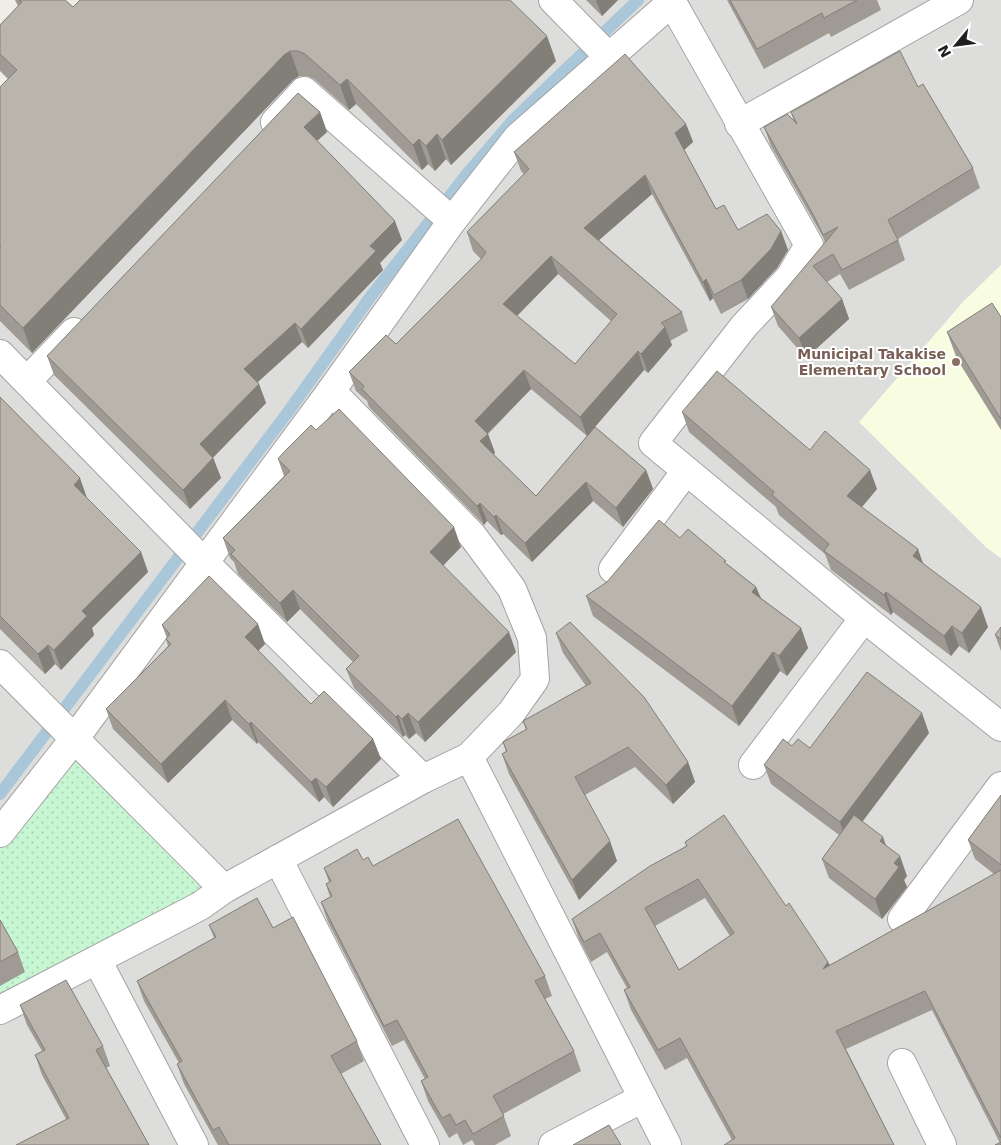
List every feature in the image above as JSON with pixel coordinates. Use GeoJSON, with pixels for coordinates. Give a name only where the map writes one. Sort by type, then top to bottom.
{"type":"FeatureCollection","features":[{"type":"Feature","properties":{"kind":"street"},"geometry":{"type":"LineString","coordinates":[[553,0],[599,46]]}},
{"type":"Feature","properties":{"kind":"street"},"geometry":{"type":"LineString","coordinates":[[739,124],[930,8],[959,0]]}},
{"type":"Feature","properties":{"kind":"street"},"geometry":{"type":"LineString","coordinates":[[0,833],[70,734],[193,550],[331,391],[441,212],[518,137],[599,46],[672,2],[739,124],[809,245],[790,277],[744,326],[653,443],[864,618],[1001,727]]}},
{"type":"Feature","properties":{"kind":"street"},"geometry":{"type":"LineString","coordinates":[[257,141],[304,91],[441,212]]}},
{"type":"Feature","properties":{"kind":"street"},"geometry":{"type":"LineString","coordinates":[[27,381],[94,310]]}},
{"type":"Feature","properties":{"kind":"street"},"geometry":{"type":"LineString","coordinates":[[0,354],[422,779]]}},
{"type":"Feature","properties":{"kind":"street"},"geometry":{"type":"LineString","coordinates":[[0,1010],[200,906],[224,889],[422,779],[470,757],[511,713],[534,679],[532,638],[512,589],[472,535],[331,391]]}},
{"type":"Feature","properties":{"kind":"street"},"geometry":{"type":"LineString","coordinates":[[613,569],[686,471]]}},
{"type":"Feature","properties":{"kind":"street"},"geometry":{"type":"LineString","coordinates":[[754,765],[864,618]]}},
{"type":"Feature","properties":{"kind":"street"},"geometry":{"type":"LineString","coordinates":[[0,664],[224,889]]}},
{"type":"Feature","properties":{"kind":"street"},"geometry":{"type":"LineString","coordinates":[[470,757],[667,1145]]}},
{"type":"Feature","properties":{"kind":"street"},"geometry":{"type":"LineString","coordinates":[[902,919],[1001,786]]}},
{"type":"Feature","properties":{"kind":"street"},"geometry":{"type":"LineString","coordinates":[[278,859],[425,1145]]}},
{"type":"Feature","properties":{"kind":"street"},"geometry":{"type":"LineString","coordinates":[[97,960],[194,1145]]}},
{"type":"Feature","properties":{"kind":"street"},"geometry":{"type":"LineString","coordinates":[[902,1063],[942,1145]]}},
{"type":"Feature","properties":{"kind":"street"},"geometry":{"type":"LineString","coordinates":[[553,1145],[643,1098]]}},
{"type":"Feature","properties":{"kind":"shaded area"},"geometry":{"type":"Polygon","coordinates":[[[250,0],[1001,0],[1001,265],[963,302],[860,422],[987,548],[1001,558],[1001,1145],[0,1145],[0,87],[87,173],[250,0]]]}},
{"type":"Feature","properties":{"kind":"shaded area","name":"Municipal Takakise Elementary School"},"geometry":{"type":"Polygon","coordinates":[[[1001,265],[1001,558],[987,548],[859,422],[963,302],[1001,265]]]}},
{"type":"Feature","properties":{"kind":"green space"},"geometry":{"type":"Polygon","coordinates":[[[72,750],[200,878],[196,897],[0,999],[0,845],[72,750]]]}},
{"type":"Feature","properties":{"kind":"building"},"geometry":{"type":"Polygon","coordinates":[[[19,0],[65,0],[73,7],[80,0],[510,0],[547,36],[442,140],[437,134],[426,146],[419,139],[413,145],[347,79],[340,85],[305,54],[298,51],[290,51],[284,55],[23,328],[0,305],[0,87],[17,70],[0,54],[0,25],[22,2],[19,0]]]}},
{"type":"Feature","properties":{"kind":"building"},"geometry":{"type":"Polygon","coordinates":[[[730,0],[857,0],[824,18],[822,13],[757,49],[730,0]]]}},
{"type":"Feature","properties":{"kind":"building"},"geometry":{"type":"Polygon","coordinates":[[[900,51],[918,87],[923,84],[973,168],[888,220],[898,240],[842,270],[833,254],[813,266],[842,299],[799,338],[771,307],[838,227],[823,235],[764,127],[787,114],[797,124],[791,112],[900,51]]]}},
{"type":"Feature","properties":{"kind":"building"},"geometry":{"type":"Polygon","coordinates":[[[625,54],[686,124],[675,133],[716,209],[724,205],[738,230],[767,214],[781,231],[771,249],[741,280],[714,295],[706,279],[703,282],[645,175],[584,228],[682,312],[661,323],[665,327],[641,354],[638,351],[580,417],[524,370],[475,421],[488,434],[480,441],[536,496],[595,427],[646,470],[616,508],[586,482],[525,543],[496,515],[494,517],[480,503],[477,506],[362,389],[364,386],[349,372],[386,335],[396,344],[482,258],[486,252],[467,232],[529,169],[514,152],[625,54]],[[551,256],[503,304],[575,364],[617,314],[551,256]]]}},
{"type":"Feature","properties":{"kind":"building"},"geometry":{"type":"Polygon","coordinates":[[[298,93],[320,112],[304,127],[395,221],[370,246],[376,251],[301,329],[295,323],[244,369],[259,384],[200,444],[213,458],[183,490],[47,356],[298,93]]]}},
{"type":"Feature","properties":{"kind":"building"},"geometry":{"type":"Polygon","coordinates":[[[992,303],[1001,317],[1001,419],[947,332],[992,303]]]}},
{"type":"Feature","properties":{"kind":"building"},"geometry":{"type":"Polygon","coordinates":[[[717,371],[810,450],[825,431],[870,470],[847,496],[918,549],[913,556],[981,607],[962,633],[952,626],[944,636],[886,592],[884,595],[824,551],[829,544],[772,495],[774,492],[682,412],[717,371]]]}},
{"type":"Feature","properties":{"kind":"building"},"geometry":{"type":"Polygon","coordinates":[[[0,397],[80,478],[74,485],[141,552],[82,611],[87,616],[54,650],[48,645],[38,654],[0,616],[0,397]]]}},
{"type":"Feature","properties":{"kind":"building"},"geometry":{"type":"Polygon","coordinates":[[[339,409],[454,527],[430,552],[509,632],[418,722],[408,713],[402,719],[398,715],[396,717],[346,669],[359,656],[293,590],[280,603],[231,554],[235,550],[223,538],[290,471],[278,459],[283,453],[311,425],[316,430],[339,409]]]}},
{"type":"Feature","properties":{"kind":"building"},"geometry":{"type":"Polygon","coordinates":[[[659,520],[680,538],[688,529],[726,561],[724,562],[756,587],[752,592],[801,628],[779,656],[773,652],[732,706],[586,596],[607,582],[659,520]]]}},
{"type":"Feature","properties":{"kind":"building"},"geometry":{"type":"Polygon","coordinates":[[[209,576],[258,624],[245,637],[311,704],[324,691],[373,739],[326,787],[316,778],[311,782],[251,722],[249,724],[225,700],[161,764],[106,709],[171,644],[166,639],[170,634],[162,625],[209,576]]]}},
{"type":"Feature","properties":{"kind":"building"},"geometry":{"type":"Polygon","coordinates":[[[570,622],[644,697],[688,762],[666,785],[628,747],[575,777],[610,841],[572,880],[502,754],[507,751],[503,742],[527,729],[523,721],[591,683],[556,633],[570,622]]]}},
{"type":"Feature","properties":{"kind":"building"},"geometry":{"type":"Polygon","coordinates":[[[1001,627],[1001,639],[995,635],[1001,627]]]}},
{"type":"Feature","properties":{"kind":"building"},"geometry":{"type":"Polygon","coordinates":[[[867,672],[922,713],[840,822],[764,765],[783,739],[792,746],[798,739],[810,748],[867,672]]]}},
{"type":"Feature","properties":{"kind":"building"},"geometry":{"type":"Polygon","coordinates":[[[1001,795],[1001,865],[968,840],[1001,795]]]}},
{"type":"Feature","properties":{"kind":"building"},"geometry":{"type":"Polygon","coordinates":[[[724,815],[786,906],[789,903],[828,962],[823,969],[1001,870],[1001,1138],[925,991],[836,1031],[894,1145],[724,1145],[735,1138],[680,1038],[658,1050],[624,990],[630,987],[600,933],[584,942],[572,919],[650,866],[687,846],[685,842],[724,815]],[[698,879],[645,908],[679,970],[734,933],[698,879]]]}},
{"type":"Feature","properties":{"kind":"building"},"geometry":{"type":"Polygon","coordinates":[[[854,815],[883,837],[880,841],[900,856],[894,863],[899,867],[875,899],[822,859],[854,815]]]}},
{"type":"Feature","properties":{"kind":"building"},"geometry":{"type":"Polygon","coordinates":[[[458,819],[545,976],[535,981],[574,1051],[493,1096],[504,1116],[473,1134],[465,1120],[456,1125],[450,1114],[442,1118],[421,1081],[428,1077],[397,1020],[384,1026],[321,902],[332,896],[326,884],[331,881],[324,868],[357,849],[363,860],[368,857],[373,866],[458,819]]]}},
{"type":"Feature","properties":{"kind":"building"},"geometry":{"type":"Polygon","coordinates":[[[257,898],[273,928],[293,917],[357,1041],[331,1056],[381,1145],[229,1145],[219,1127],[213,1130],[177,1064],[182,1061],[137,981],[216,937],[209,925],[257,898]]]}},
{"type":"Feature","properties":{"kind":"building"},"geometry":{"type":"Polygon","coordinates":[[[0,920],[18,952],[0,962],[0,920]]]}},
{"type":"Feature","properties":{"kind":"building"},"geometry":{"type":"Polygon","coordinates":[[[66,980],[103,1046],[96,1050],[149,1145],[16,1145],[69,1118],[35,1055],[45,1050],[20,1005],[66,980]]]}},
{"type":"Feature","properties":{"kind":"building"},"geometry":{"type":"Polygon","coordinates":[[[609,1125],[621,1145],[573,1145],[609,1125]]]}},
{"type":"Feature","properties":{"kind":"waterway"},"geometry":{"type":"LineString","coordinates":[[0,794],[288,412],[371,296],[467,174],[514,119],[638,0]]}},
{"type":"Feature","properties":{"kind":"place","name":"Municipal Takakise Elementary School"},"geometry":{"type":"Point","coordinates":[956,362]}}]}
